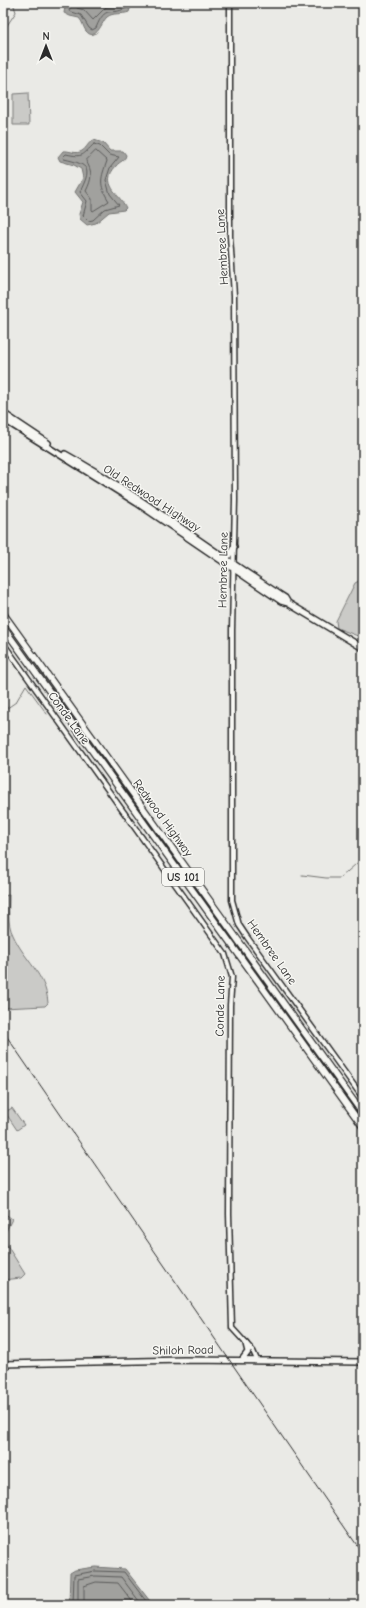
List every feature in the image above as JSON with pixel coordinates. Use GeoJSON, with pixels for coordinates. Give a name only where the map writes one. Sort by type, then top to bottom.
{"type":"FeatureCollection","features":[{"type":"Feature","properties":{"kind":"highway","name":"Redwood Highway"},"geometry":{"type":"LineString","coordinates":[[3,613],[363,1114]]}},
{"type":"Feature","properties":{"kind":"highway","name":"Redwood Highway"},"geometry":{"type":"LineString","coordinates":[[3,627],[363,1127]]}},
{"type":"Feature","properties":{"kind":"main road","name":"Old Redwood Highway"},"geometry":{"type":"LineString","coordinates":[[3,413],[170,520],[226,560],[233,568]]}},
{"type":"Feature","properties":{"kind":"main road","name":"Old Redwood Highway"},"geometry":{"type":"LineString","coordinates":[[3,419],[137,503],[233,568],[285,598],[288,603],[363,648]]}},
{"type":"Feature","properties":{"kind":"main road"},"geometry":{"type":"LineString","coordinates":[[226,560],[234,547]]}},
{"type":"Feature","properties":{"kind":"main road"},"geometry":{"type":"LineString","coordinates":[[242,1360],[248,1352],[246,1344]]}},
{"type":"Feature","properties":{"kind":"main road","name":"Shiloh Road"},"geometry":{"type":"LineString","coordinates":[[3,1364],[242,1360],[363,1362]]}},
{"type":"Feature","properties":{"kind":"street","name":"Hembree Lane"},"geometry":{"type":"LineString","coordinates":[[230,3],[230,236],[234,295],[234,547],[231,846],[233,907],[239,925],[247,937],[363,1098]]}},
{"type":"Feature","properties":{"kind":"street","name":"Conde Lane"},"geometry":{"type":"LineString","coordinates":[[3,643],[209,931],[225,954],[231,970],[229,1214],[232,1328],[255,1354],[257,1360]]}},
{"type":"Feature","properties":{"kind":"shaded area"},"geometry":{"type":"Polygon","coordinates":[[[28,93],[29,125],[13,125],[13,94],[28,93]]]}},
{"type":"Feature","properties":{"kind":"shaded area"},"geometry":{"type":"Polygon","coordinates":[[[359,581],[363,582],[363,638],[337,628],[336,621],[355,583],[359,581]]]}},
{"type":"Feature","properties":{"kind":"shaded area"},"geometry":{"type":"Polygon","coordinates":[[[9,895],[11,931],[39,975],[48,1003],[45,1006],[3,1008],[3,896],[9,895]]]}},
{"type":"Feature","properties":{"kind":"shaded area"},"geometry":{"type":"Polygon","coordinates":[[[12,1108],[24,1125],[17,1130],[5,1112],[12,1108]]]}},
{"type":"Feature","properties":{"kind":"shaded area"},"geometry":{"type":"Polygon","coordinates":[[[3,1212],[12,1219],[3,1237],[3,1212]]]}},
{"type":"Feature","properties":{"kind":"shaded area"},"geometry":{"type":"Polygon","coordinates":[[[3,1239],[25,1274],[21,1278],[3,1280],[3,1239]]]}},
{"type":"Feature","properties":{"kind":"water"},"geometry":{"type":"Polygon","coordinates":[[[69,3],[132,3],[129,12],[109,15],[96,33],[90,34],[86,31],[79,18],[64,13],[65,7],[69,3]]]}},
{"type":"Feature","properties":{"kind":"water"},"geometry":{"type":"Polygon","coordinates":[[[94,140],[103,143],[110,151],[123,151],[126,155],[125,159],[111,172],[110,184],[126,208],[124,210],[109,212],[96,223],[87,225],[80,219],[79,214],[83,202],[75,192],[83,178],[81,169],[74,165],[60,161],[58,157],[63,151],[80,152],[94,140]]]}},
{"type":"Feature","properties":{"kind":"water"},"geometry":{"type":"Polygon","coordinates":[[[95,1567],[125,1569],[153,1605],[69,1605],[70,1573],[75,1570],[95,1567]]]}},
{"type":"Feature","properties":{"kind":"waterway"},"geometry":{"type":"LineString","coordinates":[[3,39],[4,30],[16,12],[13,3]]}},
{"type":"Feature","properties":{"kind":"waterway"},"geometry":{"type":"LineString","coordinates":[[3,129],[5,148],[3,153]]}},
{"type":"Feature","properties":{"kind":"waterway"},"geometry":{"type":"LineString","coordinates":[[3,202],[6,214],[3,228]]}},
{"type":"Feature","properties":{"kind":"waterway"},"geometry":{"type":"LineString","coordinates":[[3,234],[5,254],[3,257]]}},
{"type":"Feature","properties":{"kind":"waterway"},"geometry":{"type":"LineString","coordinates":[[3,711],[16,702],[26,685],[47,714]]}},
{"type":"Feature","properties":{"kind":"waterway"},"geometry":{"type":"LineString","coordinates":[[302,875],[340,878],[363,858]]}},
{"type":"Feature","properties":{"kind":"railway"},"geometry":{"type":"LineString","coordinates":[[3,1031],[363,1554]]}}]}
